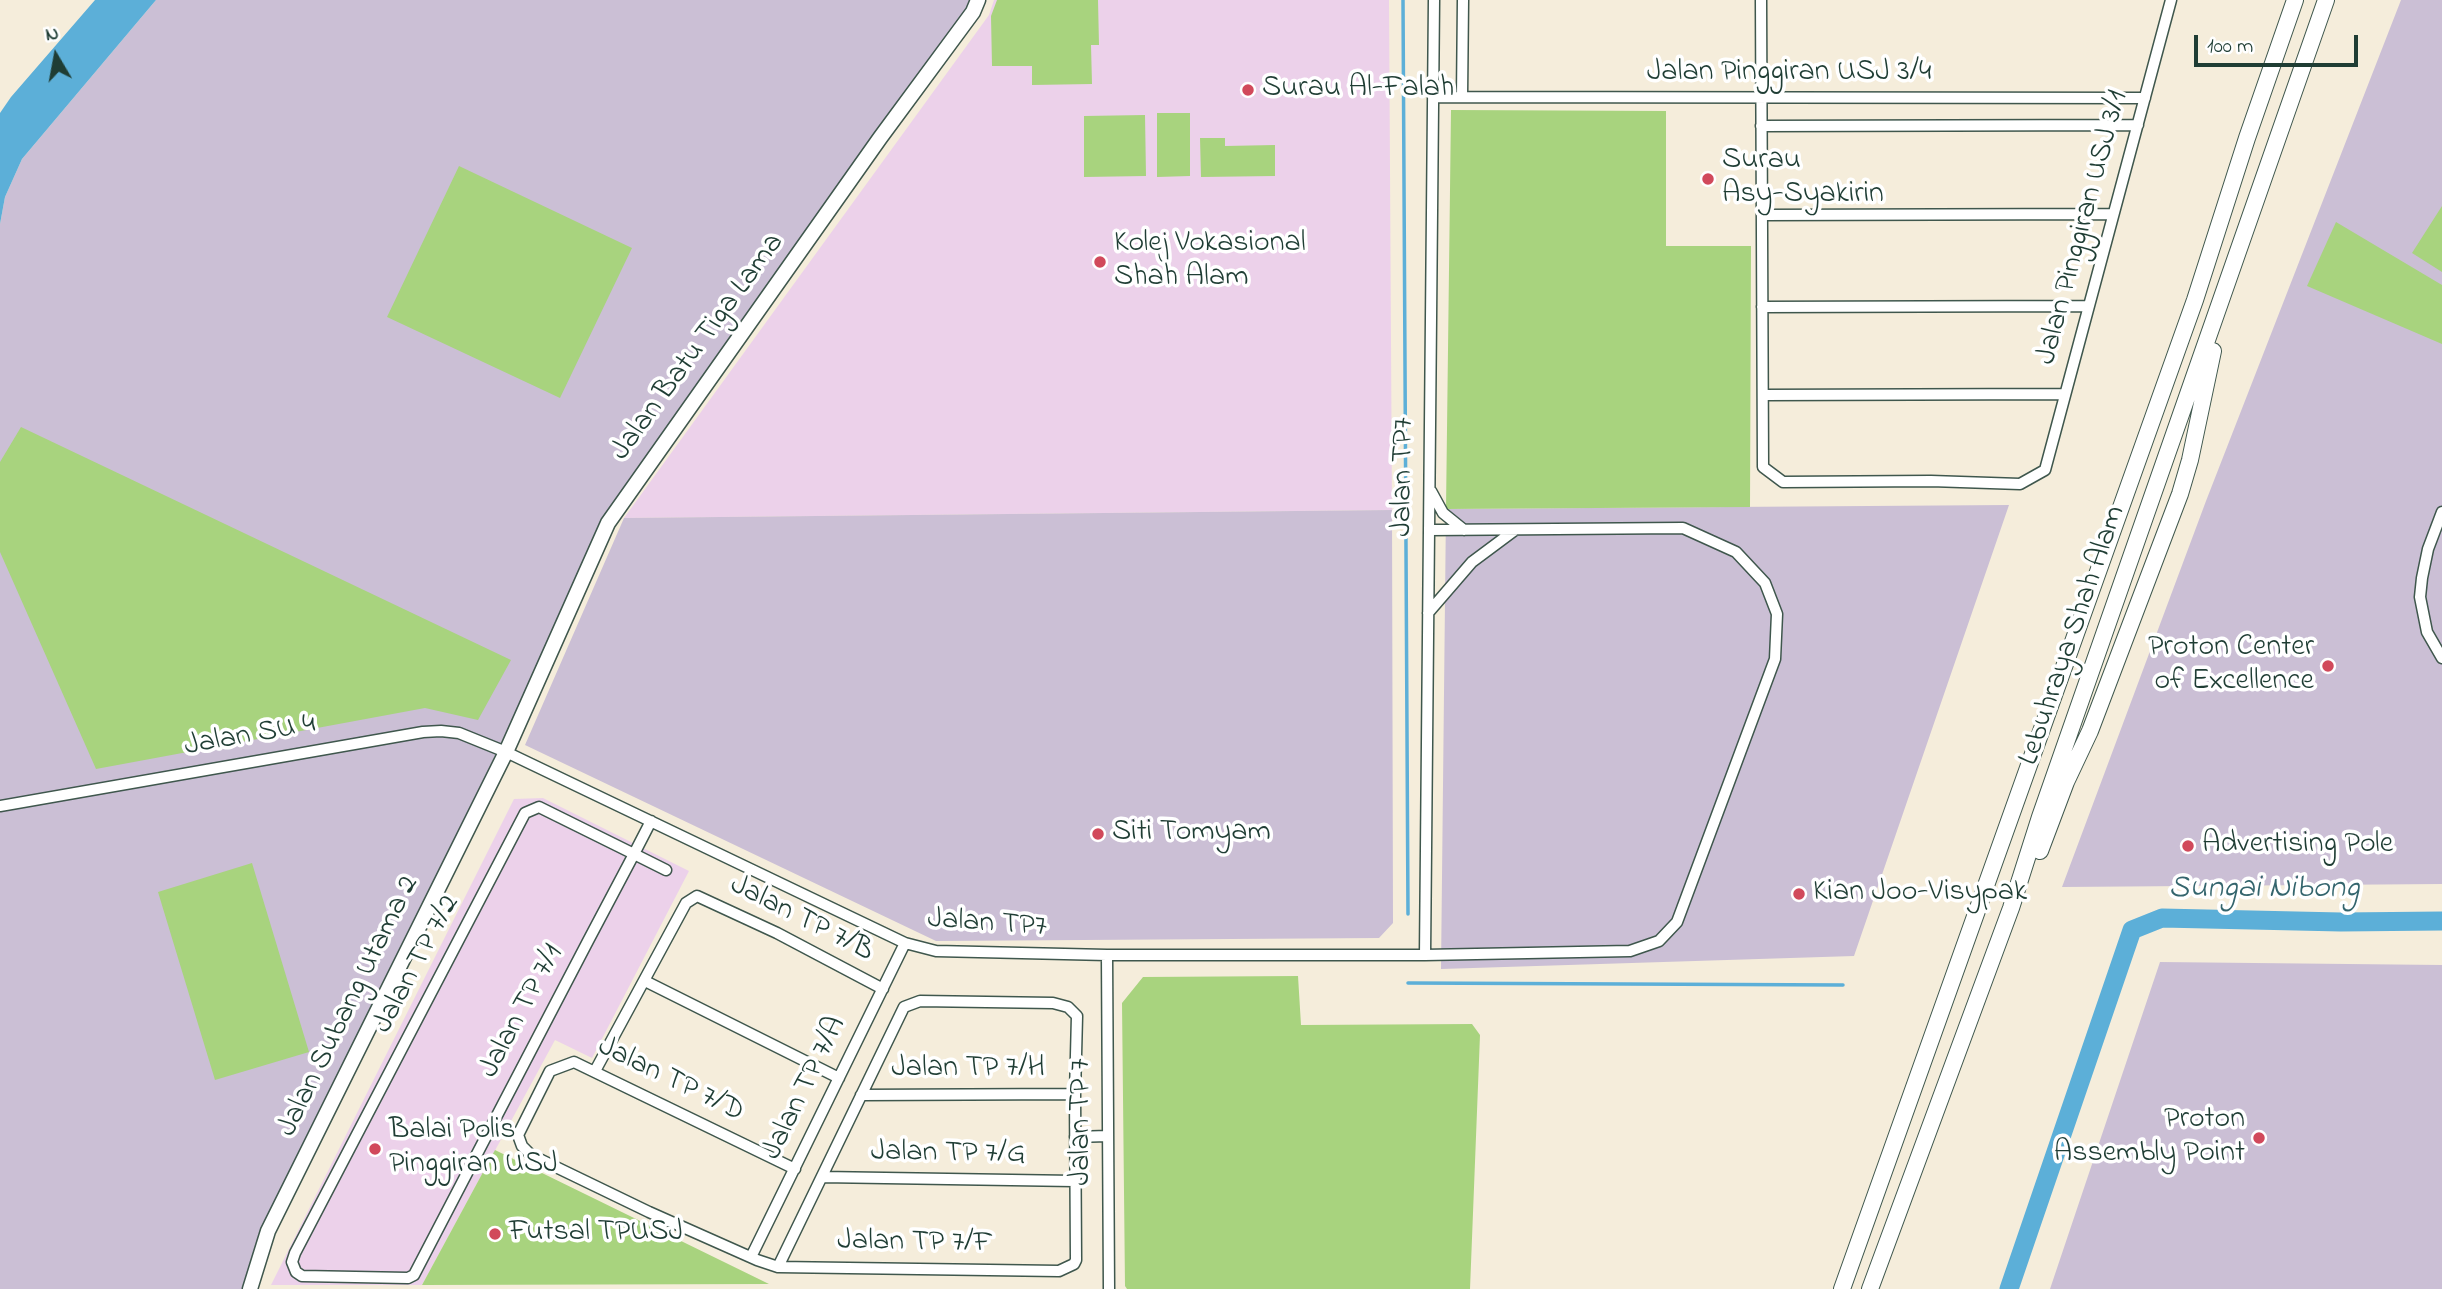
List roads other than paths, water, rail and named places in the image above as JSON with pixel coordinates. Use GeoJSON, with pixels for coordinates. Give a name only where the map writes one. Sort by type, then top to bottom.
{"type":"FeatureCollection","features":[{"type":"Feature","properties":{"kind":"highway","name":"Lebuhraya Shah Alam"},"geometry":{"type":"LineString","coordinates":[[1842,1289],[2195,300],[2295,0]]}},
{"type":"Feature","properties":{"kind":"highway","name":"Lebuhraya Shah Alam"},"geometry":{"type":"LineString","coordinates":[[1870,1289],[2011,908],[2326,0]]}},
{"type":"Feature","properties":{"kind":"highway"},"geometry":{"type":"LineString","coordinates":[[2011,908],[2039,854],[2066,782],[2090,731],[2180,494],[2236,257]]}},
{"type":"Feature","properties":{"kind":"main road","name":"Jalan Batu Tiga Lama"},"geometry":{"type":"LineString","coordinates":[[506,752],[608,523],[880,138],[973,12],[978,0]]}},
{"type":"Feature","properties":{"kind":"main road","name":"Jalan Subang Utama 2"},"geometry":{"type":"LineString","coordinates":[[250,1289],[268,1231],[506,752]]}},
{"type":"Feature","properties":{"kind":"street","name":"Jalan TP7"},"geometry":{"type":"LineString","coordinates":[[1425,955],[1434,0]]}},
{"type":"Feature","properties":{"kind":"street"},"geometry":{"type":"LineString","coordinates":[[1462,97],[1464,0]]}},
{"type":"Feature","properties":{"kind":"street"},"geometry":{"type":"LineString","coordinates":[[1761,0],[1763,395],[2065,394]]}},
{"type":"Feature","properties":{"kind":"street","name":"Jalan Pinggiran USJ 3/1"},"geometry":{"type":"LineString","coordinates":[[1763,395],[1763,467],[1783,482],[1931,481],[2020,484],[2045,470],[2171,0]]}},
{"type":"Feature","properties":{"kind":"street","name":"Jalan Pinggiran USJ 3/4"},"geometry":{"type":"LineString","coordinates":[[1433,97],[2144,98]]}},
{"type":"Feature","properties":{"kind":"street","name":"Jalan Pinggiran USJ 3/4"},"geometry":{"type":"LineString","coordinates":[[1761,126],[2137,125]]}},
{"type":"Feature","properties":{"kind":"street"},"geometry":{"type":"LineString","coordinates":[[1762,215],[2113,214]]}},
{"type":"Feature","properties":{"kind":"street"},"geometry":{"type":"LineString","coordinates":[[1762,307],[2089,306]]}},
{"type":"Feature","properties":{"kind":"street"},"geometry":{"type":"LineString","coordinates":[[1429,489],[1443,513],[1464,530]]}},
{"type":"Feature","properties":{"kind":"street"},"geometry":{"type":"LineString","coordinates":[[2442,512],[2428,549],[2421,578],[2420,597],[2427,632],[2442,658]]}},
{"type":"Feature","properties":{"kind":"street","name":"Jalan TP7"},"geometry":{"type":"LineString","coordinates":[[506,752],[905,943],[936,951],[1107,955],[1425,955],[1630,951],[1659,941],[1677,922],[1775,659],[1777,614],[1765,583],[1737,552],[1683,528],[1429,530]]}},
{"type":"Feature","properties":{"kind":"street"},"geometry":{"type":"LineString","coordinates":[[1428,613],[1472,562],[1515,530]]}},
{"type":"Feature","properties":{"kind":"street","name":"Jalan SU 4"},"geometry":{"type":"LineString","coordinates":[[0,806],[423,732],[459,733],[506,752]]}},
{"type":"Feature","properties":{"kind":"street","name":"Jalan TP 7/2"},"geometry":{"type":"LineString","coordinates":[[302,1276],[293,1268],[295,1254],[525,813],[539,807],[666,870]]}},
{"type":"Feature","properties":{"kind":"street","name":"Jalan TP 7/1"},"geometry":{"type":"LineString","coordinates":[[302,1276],[408,1278],[414,1275],[651,821]]}},
{"type":"Feature","properties":{"kind":"street","name":"Jalan TP 7/B"},"geometry":{"type":"LineString","coordinates":[[645,981],[686,903],[697,896],[777,933],[883,989]]}},
{"type":"Feature","properties":{"kind":"street","name":"Jalan TP 7/A"},"geometry":{"type":"LineString","coordinates":[[751,1257],[905,943]]}},
{"type":"Feature","properties":{"kind":"street","name":"Jalan TP 7"},"geometry":{"type":"LineString","coordinates":[[1107,955],[1109,1289]]}},
{"type":"Feature","properties":{"kind":"street"},"geometry":{"type":"LineString","coordinates":[[595,1071],[645,981],[839,1078]]}},
{"type":"Feature","properties":{"kind":"street"},"geometry":{"type":"LineString","coordinates":[[778,1266],[904,1007],[920,1001],[1053,1003],[1068,1007],[1077,1016],[1074,1181]]}},
{"type":"Feature","properties":{"kind":"street","name":"Jalan TP 7/D"},"geometry":{"type":"LineString","coordinates":[[751,1257],[531,1155],[522,1146],[518,1135],[535,1097],[550,1070],[574,1062],[794,1169]]}},
{"type":"Feature","properties":{"kind":"street","name":"Jalan TP 7/H"},"geometry":{"type":"LineString","coordinates":[[861,1095],[1074,1094]]}},
{"type":"Feature","properties":{"kind":"street"},"geometry":{"type":"LineString","coordinates":[[1075,1137],[1107,1136]]}},
{"type":"Feature","properties":{"kind":"street","name":"Jalan TP 7/G"},"geometry":{"type":"LineString","coordinates":[[821,1177],[1074,1181]]}},
{"type":"Feature","properties":{"kind":"street","name":"Jalan TP 7/F"},"geometry":{"type":"LineString","coordinates":[[751,1257],[778,1266],[1059,1271],[1074,1264],[1076,1260],[1074,1181]]}},
{"type":"Feature","properties":{"kind":"water"},"geometry":{"type":"Polygon","coordinates":[[[95,0],[156,0],[22,159],[5,197],[0,224],[0,113],[95,0]]]}},
{"type":"Feature","properties":{"kind":"waterway"},"geometry":{"type":"LineString","coordinates":[[1403,0],[1408,914]]}},
{"type":"Feature","properties":{"kind":"waterway","name":"Sungai Nibong"},"geometry":{"type":"LineString","coordinates":[[2009,1289],[2132,930],[2162,918],[2442,921]]}},
{"type":"Feature","properties":{"kind":"waterway"},"geometry":{"type":"LineString","coordinates":[[1408,983],[1843,985]]}},
{"type":"Feature","properties":{"kind":"place","name":"Surau Al-Falah"},"geometry":{"type":"Point","coordinates":[1248,90]}},
{"type":"Feature","properties":{"kind":"place","name":"Surau Asy-Syakirin"},"geometry":{"type":"Point","coordinates":[1708,179]}},
{"type":"Feature","properties":{"kind":"place","name":"Kolej Vokasional Shah Alam"},"geometry":{"type":"Point","coordinates":[1100,262]}},
{"type":"Feature","properties":{"kind":"place","name":"Proton Center of Excellence"},"geometry":{"type":"Point","coordinates":[2328,666]}},
{"type":"Feature","properties":{"kind":"place","name":"Siti Tomyam"},"geometry":{"type":"Point","coordinates":[1098,834]}},
{"type":"Feature","properties":{"kind":"place","name":"Advertising Pole"},"geometry":{"type":"Point","coordinates":[2188,846]}},
{"type":"Feature","properties":{"kind":"place","name":"Kian Joo-Visypak"},"geometry":{"type":"Point","coordinates":[1799,894]}},
{"type":"Feature","properties":{"kind":"place","name":"Proton Assembly Point"},"geometry":{"type":"Point","coordinates":[2259,1138]}},
{"type":"Feature","properties":{"kind":"place","name":"Balai Polis Pinggiran USJ"},"geometry":{"type":"Point","coordinates":[375,1149]}},
{"type":"Feature","properties":{"kind":"place","name":"Futsal TPUSJ"},"geometry":{"type":"Point","coordinates":[495,1234]}}]}
